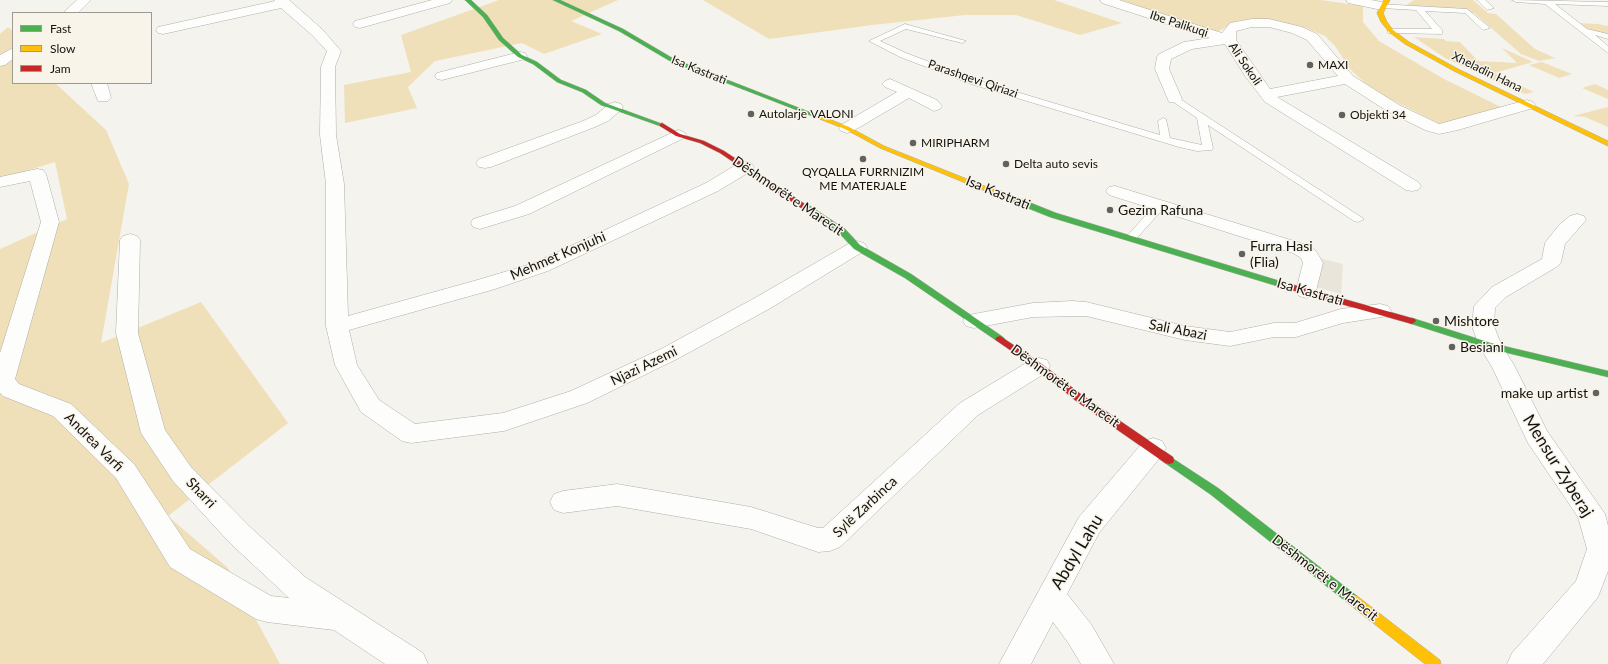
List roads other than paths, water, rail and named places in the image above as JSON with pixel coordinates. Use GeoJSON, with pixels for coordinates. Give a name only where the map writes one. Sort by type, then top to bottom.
{"type":"FeatureCollection","features":[{"type":"Feature","properties":{"kind":"street"},"geometry":{"type":"LineString","coordinates":[[71,12],[85,0]]}},
{"type":"Feature","properties":{"kind":"street"},"geometry":{"type":"LineString","coordinates":[[360,24],[446,0]]}},
{"type":"Feature","properties":{"kind":"street","name":"Dëshmorët e Marecit"},"geometry":{"type":"LineString","coordinates":[[468,0],[485,16],[502,38],[520,56],[535,63],[560,81],[584,91],[603,104],[660,124],[678,135],[702,142],[745,167],[842,231],[857,247],[908,276],[974,321],[1039,366],[1079,398],[1214,491],[1435,664]]}},
{"type":"Feature","properties":{"kind":"street","name":"Isa Kastrati"},"geometry":{"type":"LineString","coordinates":[[556,0],[621,30],[672,60],[847,128],[882,147],[1053,215],[1306,292],[1380,311],[1490,346],[1608,374]]}},
{"type":"Feature","properties":{"kind":"street","name":"Ibe Palikuqi"},"geometry":{"type":"LineString","coordinates":[[1106,0],[1229,40]]}},
{"type":"Feature","properties":{"kind":"street"},"geometry":{"type":"LineString","coordinates":[[1357,1],[1385,3]]}},
{"type":"Feature","properties":{"kind":"street"},"geometry":{"type":"LineString","coordinates":[[163,30],[282,2],[317,32],[334,51],[328,67],[328,135],[335,184],[334,222],[338,280],[337,326]]}},
{"type":"Feature","properties":{"kind":"street","name":"Xheladin Hana"},"geometry":{"type":"LineString","coordinates":[[1385,3],[1380,13],[1384,22],[1391,31],[1428,56],[1608,144]]}},
{"type":"Feature","properties":{"kind":"street","name":"Ali Sokoli"},"geometry":{"type":"LineString","coordinates":[[1412,186],[1270,99],[1252,76],[1229,40],[1228,34],[1231,29],[1244,24],[1269,23],[1297,30],[1312,37],[1348,79],[1393,108],[1424,124],[1439,129],[1452,128],[1527,105]]}},
{"type":"Feature","properties":{"kind":"street"},"geometry":{"type":"LineString","coordinates":[[1174,99],[1162,69],[1164,57],[1189,45],[1229,40]]}},
{"type":"Feature","properties":{"kind":"street"},"geometry":{"type":"LineString","coordinates":[[0,62],[12,53]]}},
{"type":"Feature","properties":{"kind":"street"},"geometry":{"type":"LineString","coordinates":[[442,76],[520,56]]}},
{"type":"Feature","properties":{"kind":"street","name":"Ali Sokoli"},"geometry":{"type":"LineString","coordinates":[[1266,94],[1348,79]]}},
{"type":"Feature","properties":{"kind":"street"},"geometry":{"type":"LineString","coordinates":[[99,84],[103,98]]}},
{"type":"Feature","properties":{"kind":"street"},"geometry":{"type":"LineString","coordinates":[[890,84],[909,92],[934,106]]}},
{"type":"Feature","properties":{"kind":"street"},"geometry":{"type":"LineString","coordinates":[[847,128],[909,92]]}},
{"type":"Feature","properties":{"kind":"street"},"geometry":{"type":"LineString","coordinates":[[485,163],[589,124],[602,118],[615,107]]}},
{"type":"Feature","properties":{"kind":"street"},"geometry":{"type":"LineString","coordinates":[[480,223],[522,210],[678,135]]}},
{"type":"Feature","properties":{"kind":"street","name":"Mehmet Konjuhi"},"geometry":{"type":"LineString","coordinates":[[337,326],[488,284],[541,267],[712,187],[745,167]]}},
{"type":"Feature","properties":{"kind":"street","name":"Andrea Varfi"},"geometry":{"type":"LineString","coordinates":[[0,182],[37,174],[50,222],[3,382],[11,390],[62,410],[125,471],[180,558],[267,609],[338,617]]}},
{"type":"Feature","properties":{"kind":"street"},"geometry":{"type":"LineString","coordinates":[[1116,191],[1160,206],[1285,243],[1309,255],[1313,263],[1306,292]]}},
{"type":"Feature","properties":{"kind":"street"},"geometry":{"type":"LineString","coordinates":[[1490,346],[1483,326],[1485,306],[1499,292],[1551,262],[1555,243],[1567,228],[1577,220]]}},
{"type":"Feature","properties":{"kind":"street","name":"Sharri"},"geometry":{"type":"LineString","coordinates":[[130,240],[127,333],[153,434],[182,474],[239,534],[296,586],[338,617],[412,664]]}},
{"type":"Feature","properties":{"kind":"street","name":"Njazi Azemi"},"geometry":{"type":"LineString","coordinates":[[337,326],[346,365],[370,406],[411,434],[504,422],[579,397],[669,354],[761,304],[857,247]]}},
{"type":"Feature","properties":{"kind":"street","name":"Sali Abazi"},"geometry":{"type":"LineString","coordinates":[[974,321],[1033,310],[1072,308],[1086,309],[1186,334],[1230,339],[1274,330],[1296,330],[1341,316],[1380,311]]}},
{"type":"Feature","properties":{"kind":"street","name":"Mensur Zyberaj"},"geometry":{"type":"LineString","coordinates":[[1490,346],[1503,365],[1537,436],[1591,514],[1601,549],[1588,588],[1546,635],[1523,664]]}},
{"type":"Feature","properties":{"kind":"street","name":"Sylë Zarbinca"},"geometry":{"type":"LineString","coordinates":[[563,502],[617,495],[751,518],[818,540],[830,539],[968,409],[1039,366]]}},
{"type":"Feature","properties":{"kind":"street","name":"Abdyl Lahu"},"geometry":{"type":"LineString","coordinates":[[1014,664],[1089,525],[1153,448]]}},
{"type":"Feature","properties":{"kind":"street"},"geometry":{"type":"LineString","coordinates":[[1051,596],[1080,634],[1098,664]]}},
{"type":"Feature","properties":{"kind":"lane"},"geometry":{"type":"LineString","coordinates":[[1481,0],[1490,8]]}},
{"type":"Feature","properties":{"kind":"lane"},"geometry":{"type":"LineString","coordinates":[[1516,0],[1608,4]]}},
{"type":"Feature","properties":{"kind":"lane"},"geometry":{"type":"LineString","coordinates":[[1546,1],[1608,50]]}},
{"type":"Feature","properties":{"kind":"lane"},"geometry":{"type":"LineString","coordinates":[[1385,3],[1418,8],[1467,11],[1486,28]]}},
{"type":"Feature","properties":{"kind":"lane"},"geometry":{"type":"LineString","coordinates":[[1391,31],[1439,32],[1418,8]]}},
{"type":"Feature","properties":{"kind":"lane","name":"Parashqevi Qiriazi"},"geometry":{"type":"LineString","coordinates":[[962,41],[905,26],[873,40],[902,55],[977,83],[1166,140],[1197,148],[1208,148],[1201,116]]}},
{"type":"Feature","properties":{"kind":"lane"},"geometry":{"type":"LineString","coordinates":[[1581,28],[1608,37]]}},
{"type":"Feature","properties":{"kind":"lane"},"geometry":{"type":"LineString","coordinates":[[1174,99],[1358,219]]}},
{"type":"Feature","properties":{"kind":"lane"},"geometry":{"type":"LineString","coordinates":[[1163,121],[1166,140]]}},
{"type":"Feature","properties":{"kind":"lane"},"geometry":{"type":"LineString","coordinates":[[1131,238],[1160,206]]}},
{"type":"Feature","properties":{"kind":"place","name":"MAXI"},"geometry":{"type":"Point","coordinates":[1310,65]}},
{"type":"Feature","properties":{"kind":"place","name":"Autolarje VALONI"},"geometry":{"type":"Point","coordinates":[751,114]}},
{"type":"Feature","properties":{"kind":"place","name":"Objekti 34"},"geometry":{"type":"Point","coordinates":[1342,115]}},
{"type":"Feature","properties":{"kind":"place","name":"MIRIPHARM"},"geometry":{"type":"Point","coordinates":[913,143]}},
{"type":"Feature","properties":{"kind":"place","name":"QYQALLA FURRNIZIM ME MATERJALE"},"geometry":{"type":"Point","coordinates":[863,159]}},
{"type":"Feature","properties":{"kind":"place","name":"Delta auto sevis"},"geometry":{"type":"Point","coordinates":[1006,164]}},
{"type":"Feature","properties":{"kind":"place","name":"Gezim Rafuna"},"geometry":{"type":"Point","coordinates":[1110,210]}},
{"type":"Feature","properties":{"kind":"place","name":"Furra Hasi (Flia)"},"geometry":{"type":"Point","coordinates":[1242,254]}},
{"type":"Feature","properties":{"kind":"place","name":"Mishtore"},"geometry":{"type":"Point","coordinates":[1436,321]}},
{"type":"Feature","properties":{"kind":"place","name":"Besiani"},"geometry":{"type":"Point","coordinates":[1452,347]}},
{"type":"Feature","properties":{"kind":"place","name":"make up artist"},"geometry":{"type":"Point","coordinates":[1596,393]}}]}
